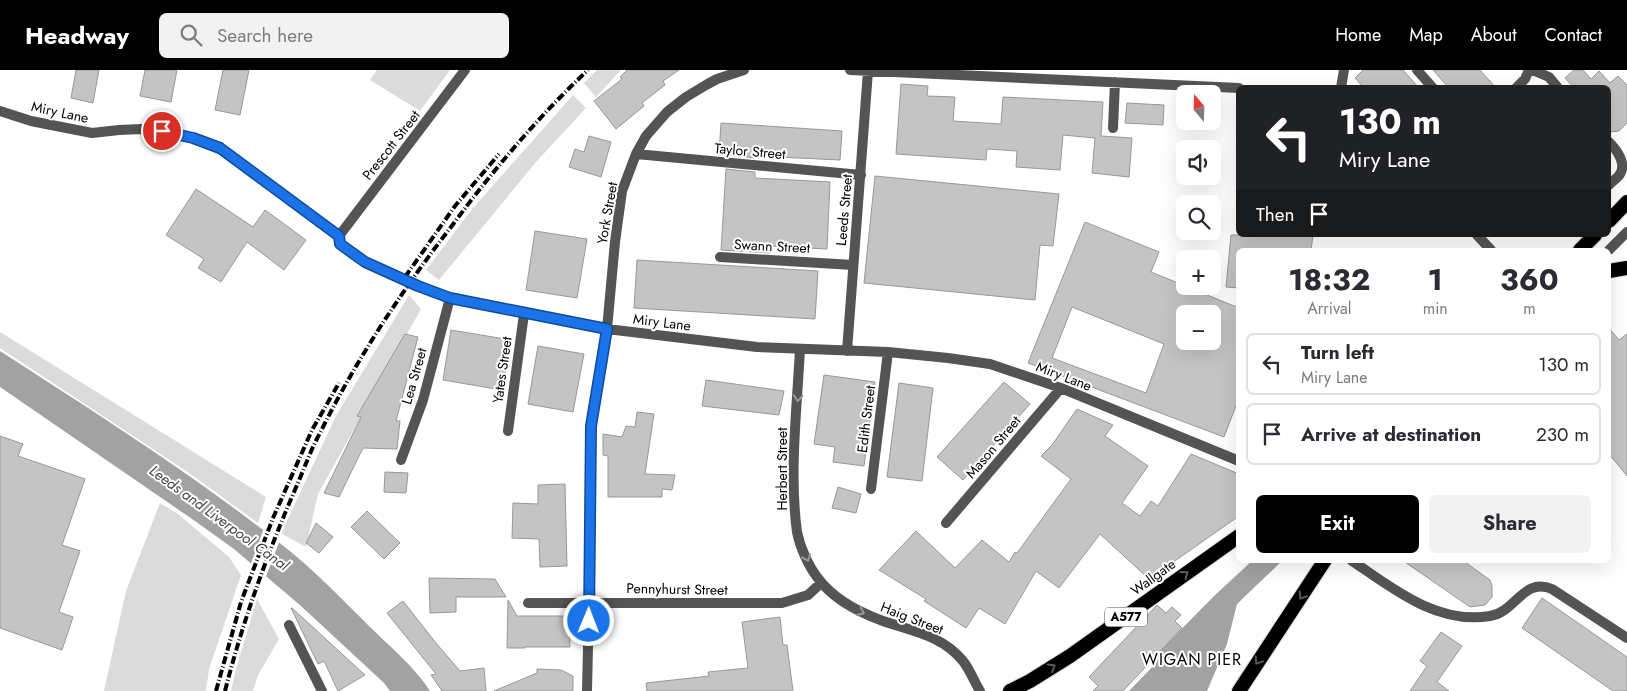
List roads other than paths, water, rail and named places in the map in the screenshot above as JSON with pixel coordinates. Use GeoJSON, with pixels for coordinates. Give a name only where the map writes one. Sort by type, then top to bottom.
{"type":"FeatureCollection","features":[{"type":"Feature","properties":{"kind":"highway"},"geometry":{"type":"LineString","coordinates":[[1627,203],[1627,216]]}},
{"type":"Feature","properties":{"kind":"highway"},"geometry":{"type":"LineString","coordinates":[[1611,219],[1627,203]]}},
{"type":"Feature","properties":{"kind":"highway"},"geometry":{"type":"LineString","coordinates":[[1582,248],[1593,237]]}},
{"type":"Feature","properties":{"kind":"highway"},"geometry":{"type":"LineString","coordinates":[[1611,271],[1627,268]]}},
{"type":"Feature","properties":{"kind":"highway","name":"Wallgate"},"geometry":{"type":"LineString","coordinates":[[1010,691],[1070,656],[1236,538]]}},
{"type":"Feature","properties":{"kind":"highway"},"geometry":{"type":"LineString","coordinates":[[1239,691],[1323,563]]}},
{"type":"Feature","properties":{"kind":"street","name":"Prescott Street"},"geometry":{"type":"LineString","coordinates":[[339,236],[465,70]]}},
{"type":"Feature","properties":{"kind":"street","name":"York Street"},"geometry":{"type":"LineString","coordinates":[[587,691],[590,602],[591,426],[607,329],[622,191],[636,154],[654,126],[667,112],[686,97],[717,79],[744,70]]}},
{"type":"Feature","properties":{"kind":"street"},"geometry":{"type":"LineString","coordinates":[[850,70],[951,72],[1236,88]]}},
{"type":"Feature","properties":{"kind":"street"},"geometry":{"type":"LineString","coordinates":[[1342,85],[1344,70]]}},
{"type":"Feature","properties":{"kind":"street"},"geometry":{"type":"LineString","coordinates":[[1417,70],[1430,85]]}},
{"type":"Feature","properties":{"kind":"street"},"geometry":{"type":"LineString","coordinates":[[1519,85],[1531,70],[1549,77],[1556,85]]}},
{"type":"Feature","properties":{"kind":"street","name":"Leeds Street"},"geometry":{"type":"LineString","coordinates":[[847,351],[868,71]]}},
{"type":"Feature","properties":{"kind":"street"},"geometry":{"type":"LineString","coordinates":[[1113,128],[1115,82]]}},
{"type":"Feature","properties":{"kind":"street","name":"Miry Lane"},"geometry":{"type":"LineString","coordinates":[[0,111],[32,121],[92,133],[142,129],[162,131],[193,138],[220,148],[339,236],[340,244],[365,262],[450,298],[607,329],[757,347],[888,352],[990,364],[1061,388],[1236,460]]}},
{"type":"Feature","properties":{"kind":"street"},"geometry":{"type":"LineString","coordinates":[[1611,144],[1622,162],[1620,174],[1611,183]]}},
{"type":"Feature","properties":{"kind":"street","name":"Taylor Street"},"geometry":{"type":"LineString","coordinates":[[636,154],[861,175]]}},
{"type":"Feature","properties":{"kind":"street"},"geometry":{"type":"LineString","coordinates":[[1611,248],[1627,232]]}},
{"type":"Feature","properties":{"kind":"street"},"geometry":{"type":"LineString","coordinates":[[1479,237],[1489,248]]}},
{"type":"Feature","properties":{"kind":"street","name":"Swann Street"},"geometry":{"type":"LineString","coordinates":[[720,257],[853,265]]}},
{"type":"Feature","properties":{"kind":"street","name":"Lea Street"},"geometry":{"type":"LineString","coordinates":[[402,460],[423,400],[450,298]]}},
{"type":"Feature","properties":{"kind":"street","name":"Yates Street"},"geometry":{"type":"LineString","coordinates":[[508,431],[524,314]]}},
{"type":"Feature","properties":{"kind":"street","name":"Herbert Street"},"geometry":{"type":"LineString","coordinates":[[800,349],[794,446],[798,533],[815,575],[822,583]]}},
{"type":"Feature","properties":{"kind":"street","name":"Edith Street"},"geometry":{"type":"LineString","coordinates":[[871,489],[888,352]]}},
{"type":"Feature","properties":{"kind":"street","name":"Mason Street"},"geometry":{"type":"LineString","coordinates":[[946,523],[1061,388]]}},
{"type":"Feature","properties":{"kind":"street"},"geometry":{"type":"LineString","coordinates":[[1355,563],[1412,601],[1444,613],[1461,616],[1491,616],[1511,606],[1528,589],[1544,586],[1552,589],[1627,638]]}},
{"type":"Feature","properties":{"kind":"street","name":"Pennyhurst Street"},"geometry":{"type":"LineString","coordinates":[[528,602],[782,603],[808,595],[822,583]]}},
{"type":"Feature","properties":{"kind":"street","name":"Haig Street"},"geometry":{"type":"LineString","coordinates":[[822,583],[851,608],[933,637],[950,648],[963,661],[980,691]]}},
{"type":"Feature","properties":{"kind":"street"},"geometry":{"type":"LineString","coordinates":[[289,625],[322,691]]}},
{"type":"Feature","properties":{"kind":"water","name":"Leeds and Liverpool Canal"},"geometry":{"type":"Polygon","coordinates":[[[0,351],[185,473],[291,552],[321,578],[401,656],[430,691],[390,691],[384,683],[301,606],[234,549],[0,387],[0,351]]]}},
{"type":"Feature","properties":{"kind":"water"},"geometry":{"type":"Polygon","coordinates":[[[1250,563],[1280,563],[1237,604],[1227,644],[1207,691],[1129,691],[1157,662],[1156,655],[1250,563]]]}},
{"type":"Feature","properties":{"kind":"railway"},"geometry":{"type":"LineString","coordinates":[[225,691],[248,612],[276,535],[314,445],[349,378],[399,299],[469,203],[535,124],[588,70]]}},
{"type":"Feature","properties":{"kind":"railway"},"geometry":{"type":"LineString","coordinates":[[405,277],[455,206],[499,154]]}},
{"type":"Feature","properties":{"kind":"railway"},"geometry":{"type":"LineString","coordinates":[[216,691],[241,602],[273,518],[312,430],[339,383]]}},
{"type":"Feature","properties":{"kind":"district","name":"WIGAN PIER"},"geometry":{"type":"Point","coordinates":[1192,659]}}]}
